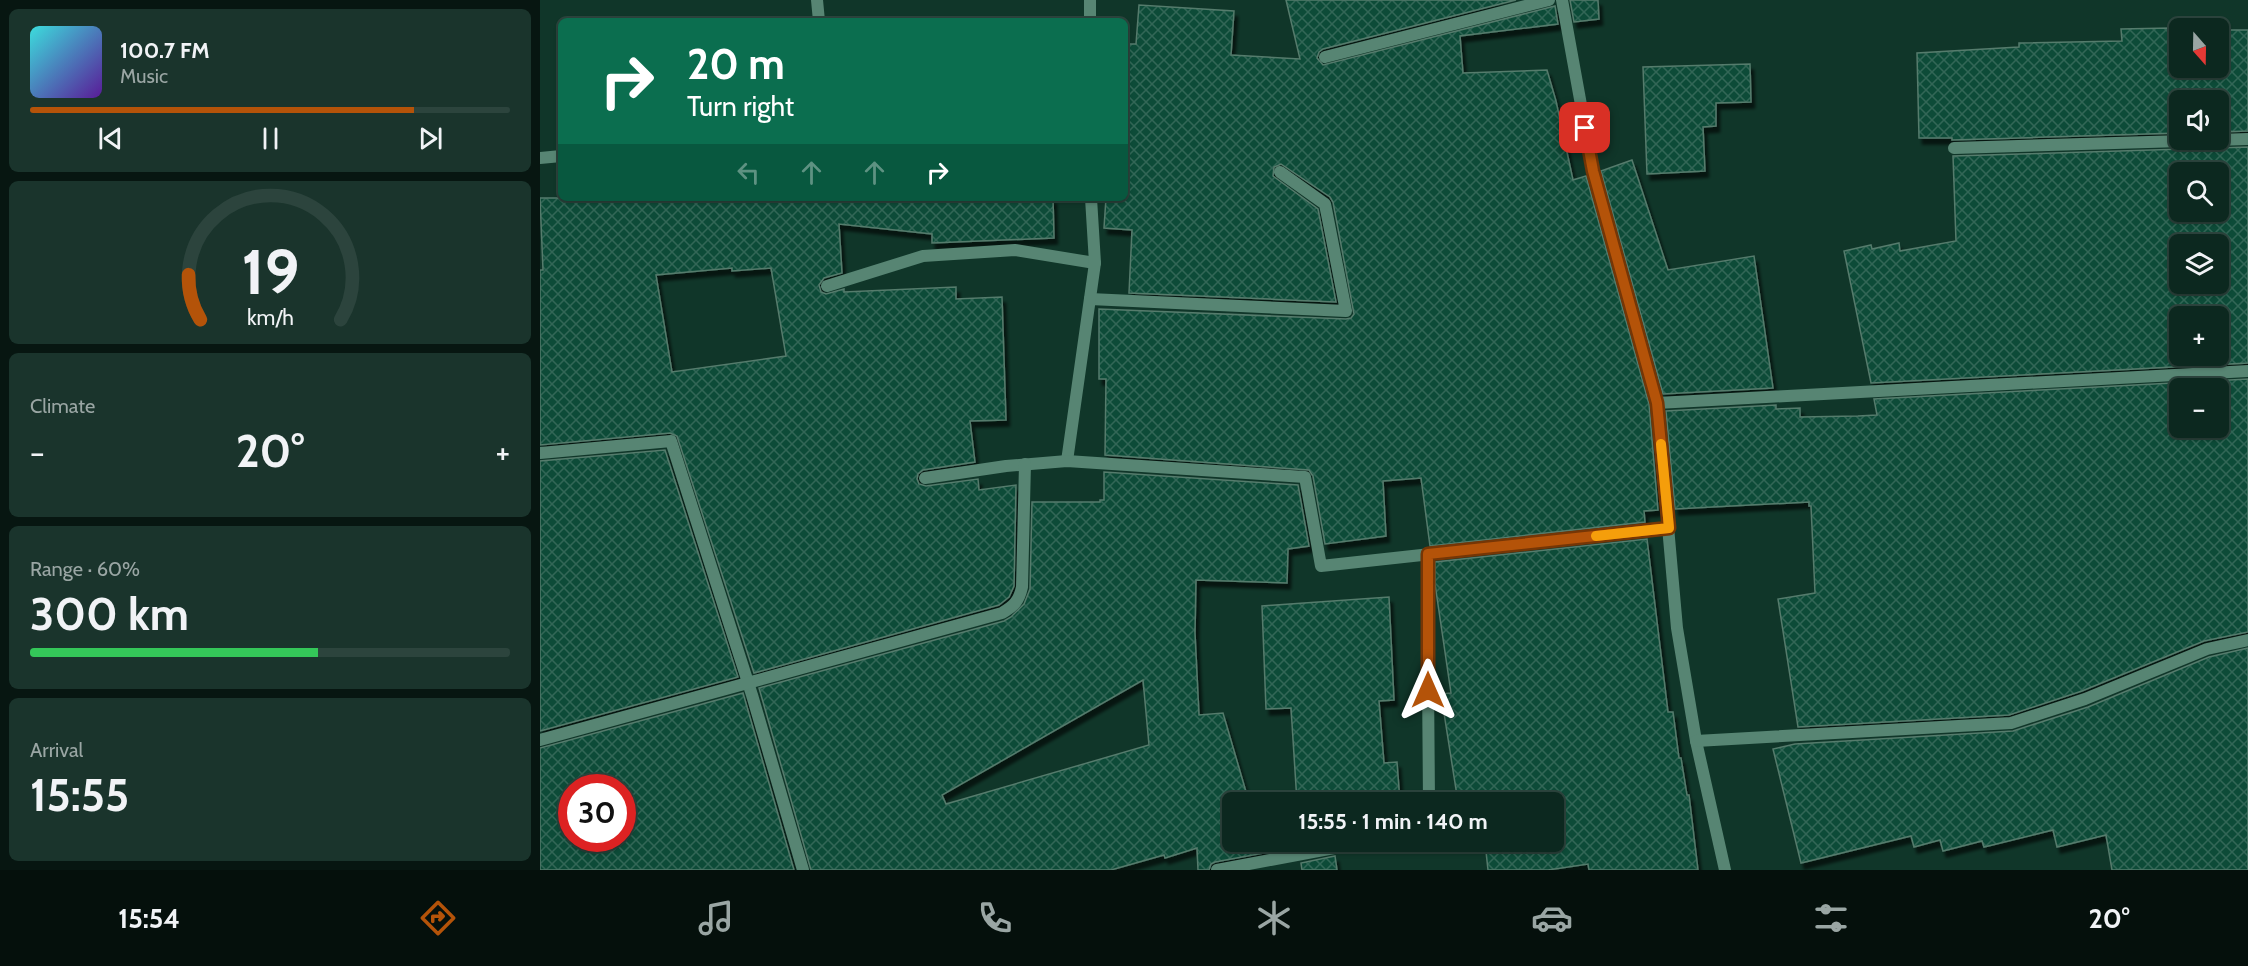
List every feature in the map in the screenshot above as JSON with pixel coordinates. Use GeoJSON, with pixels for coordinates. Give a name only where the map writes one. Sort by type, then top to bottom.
{"type":"FeatureCollection","features":[{"type":"Feature","properties":{"kind":"street"},"geometry":{"type":"LineString","coordinates":[[817,0],[819,18]]}},
{"type":"Feature","properties":{"kind":"street"},"geometry":{"type":"LineString","coordinates":[[1090,0],[1090,18]]}},
{"type":"Feature","properties":{"kind":"street"},"geometry":{"type":"LineString","coordinates":[[1325,57],[1549,0]]}},
{"type":"Feature","properties":{"kind":"street"},"geometry":{"type":"LineString","coordinates":[[1562,0],[1593,171],[1657,403],[1677,627],[1696,741],[1725,870]]}},
{"type":"Feature","properties":{"kind":"street"},"geometry":{"type":"LineString","coordinates":[[1954,148],[2248,139]]}},
{"type":"Feature","properties":{"kind":"street"},"geometry":{"type":"LineString","coordinates":[[540,158],[558,156]]}},
{"type":"Feature","properties":{"kind":"street"},"geometry":{"type":"LineString","coordinates":[[1089,299],[1346,311],[1325,204],[1280,172]]}},
{"type":"Feature","properties":{"kind":"street"},"geometry":{"type":"LineString","coordinates":[[1067,461],[1095,263],[1091,201]]}},
{"type":"Feature","properties":{"kind":"street"},"geometry":{"type":"LineString","coordinates":[[827,286],[923,256],[1015,250],[1095,263]]}},
{"type":"Feature","properties":{"kind":"street"},"geometry":{"type":"LineString","coordinates":[[1657,403],[2248,371]]}},
{"type":"Feature","properties":{"kind":"street"},"geometry":{"type":"LineString","coordinates":[[540,453],[671,441],[749,684],[803,870]]}},
{"type":"Feature","properties":{"kind":"street"},"geometry":{"type":"LineString","coordinates":[[925,478],[1025,464],[1067,461],[1305,477],[1321,566],[1669,528]]}},
{"type":"Feature","properties":{"kind":"street"},"geometry":{"type":"LineString","coordinates":[[540,740],[1002,613],[1014,606],[1022,587],[1025,464]]}},
{"type":"Feature","properties":{"kind":"street"},"geometry":{"type":"LineString","coordinates":[[1428,554],[1429,792]]}},
{"type":"Feature","properties":{"kind":"street"},"geometry":{"type":"LineString","coordinates":[[1696,741],[2012,723],[2085,699],[2207,649],[2248,640]]}},
{"type":"Feature","properties":{"kind":"street"},"geometry":{"type":"LineString","coordinates":[[1217,870],[1313,852]]}},
{"type":"Feature","properties":{"kind":"building"},"geometry":{"type":"Polygon","coordinates":[[[1286,0],[1516,0],[1323,49],[1317,58],[1323,65],[1555,6],[1558,24],[1460,36],[1463,73],[1547,70],[1573,180],[1586,176],[1649,404],[1658,510],[1644,511],[1645,522],[1430,546],[1421,478],[1383,481],[1386,536],[1325,544],[1313,476],[1309,470],[1105,455],[1106,379],[1099,379],[1099,309],[1346,319],[1351,318],[1354,314],[1333,202],[1330,197],[1281,164],[1274,167],[1273,176],[1318,209],[1336,302],[1129,293],[1132,230],[1104,228],[1106,201],[1128,201],[1128,44],[1136,44],[1139,5],[1234,11],[1231,55],[1300,59],[1286,0]]]}},
{"type":"Feature","properties":{"kind":"building"},"geometry":{"type":"Polygon","coordinates":[[[1570,0],[1598,0],[1599,19],[1574,22],[1570,0]]]}},
{"type":"Feature","properties":{"kind":"building"},"geometry":{"type":"Polygon","coordinates":[[[2169,28],[2169,78],[2229,78],[2229,30],[2248,30],[2248,131],[2229,132],[2229,90],[2169,90],[2169,133],[1952,140],[1952,138],[1919,138],[1917,53],[2019,47],[2019,43],[2122,41],[2121,29],[2169,28]]]}},
{"type":"Feature","properties":{"kind":"building"},"geometry":{"type":"Polygon","coordinates":[[[1750,64],[1751,102],[1716,103],[1716,126],[1703,127],[1705,171],[1647,174],[1643,67],[1750,64]]]}},
{"type":"Feature","properties":{"kind":"building"},"geometry":{"type":"Polygon","coordinates":[[[2248,147],[2248,363],[2229,364],[2229,306],[2169,306],[2169,366],[2191,366],[1871,383],[1844,251],[1871,245],[1872,249],[1899,243],[1900,251],[1956,241],[1953,156],[2169,149],[2229,150],[2229,148],[2248,147]]]}},
{"type":"Feature","properties":{"kind":"building"},"geometry":{"type":"Polygon","coordinates":[[[1632,160],[1668,270],[1754,256],[1773,388],[1663,394],[1601,171],[1632,160]]]}},
{"type":"Feature","properties":{"kind":"building"},"geometry":{"type":"Polygon","coordinates":[[[540,198],[558,198],[558,201],[1053,201],[1054,238],[932,243],[932,234],[839,224],[842,273],[824,278],[819,285],[821,292],[826,294],[844,289],[844,292],[956,287],[956,299],[1002,297],[1006,420],[970,421],[975,462],[923,470],[918,474],[917,479],[919,484],[926,486],[978,479],[979,490],[1016,485],[1014,586],[1009,597],[999,605],[754,673],[677,436],[670,433],[540,445],[540,270],[543,270],[540,198]],[[732,268],[656,275],[672,372],[786,356],[771,268],[732,271],[732,268]]]}},
{"type":"Feature","properties":{"kind":"building"},"geometry":{"type":"Polygon","coordinates":[[[2248,379],[2248,632],[2204,641],[2082,691],[2009,715],[1798,727],[1778,599],[1815,593],[1811,506],[1809,502],[1675,509],[1666,411],[1776,405],[1776,409],[1800,408],[1800,417],[1877,415],[1874,399],[2169,383],[2169,438],[2229,438],[2229,380],[2248,379]]]}},
{"type":"Feature","properties":{"kind":"building"},"geometry":{"type":"Polygon","coordinates":[[[665,450],[738,677],[540,731],[540,461],[665,450]]]}},
{"type":"Feature","properties":{"kind":"building"},"geometry":{"type":"Polygon","coordinates":[[[1104,472],[1298,485],[1309,546],[1288,549],[1287,583],[1196,580],[1195,633],[1199,715],[1223,713],[1246,792],[1222,792],[1222,852],[1264,853],[1215,862],[1211,864],[1209,870],[1198,870],[1197,848],[1111,870],[811,870],[759,688],[1004,621],[1024,604],[1030,589],[1032,502],[1100,502],[1104,500],[1104,472]],[[1143,680],[942,795],[946,804],[1149,745],[1143,680]]]}},
{"type":"Feature","properties":{"kind":"building"},"geometry":{"type":"Polygon","coordinates":[[[1647,539],[1668,712],[1673,712],[1679,758],[1681,758],[1687,795],[1689,795],[1698,870],[1589,870],[1588,864],[1548,870],[1488,870],[1486,852],[1564,852],[1564,792],[1456,792],[1441,694],[1451,693],[1435,584],[1435,562],[1647,539]]]}},
{"type":"Feature","properties":{"kind":"building"},"geometry":{"type":"Polygon","coordinates":[[[1389,597],[1394,700],[1379,701],[1384,763],[1397,762],[1399,792],[1296,792],[1291,708],[1266,709],[1262,606],[1389,597]]]}},
{"type":"Feature","properties":{"kind":"building"},"geometry":{"type":"Polygon","coordinates":[[[2248,648],[2248,870],[2112,870],[2106,835],[2057,847],[2053,830],[1984,847],[1982,841],[1943,851],[1940,840],[1914,847],[1911,836],[1801,863],[1773,749],[1795,744],[2013,731],[2088,707],[2209,657],[2248,648]]]}},
{"type":"Feature","properties":{"kind":"building"},"geometry":{"type":"Polygon","coordinates":[[[743,693],[794,870],[540,870],[540,748],[743,693]]]}},
{"type":"Feature","properties":{"kind":"building"},"geometry":{"type":"Polygon","coordinates":[[[1335,856],[1337,870],[1302,870],[1301,863],[1335,856]]]}},
{"type":"Feature","properties":{"kind":"slow traffic"},"geometry":{"type":"LineString","coordinates":[[1596,536],[1669,528],[1661,444]]}},
{"type":"Feature","properties":{"kind":"route"},"geometry":{"type":"LineString","coordinates":[[1428,690],[1428,554],[1669,528],[1657,403],[1593,171],[1585,128]]}}]}
